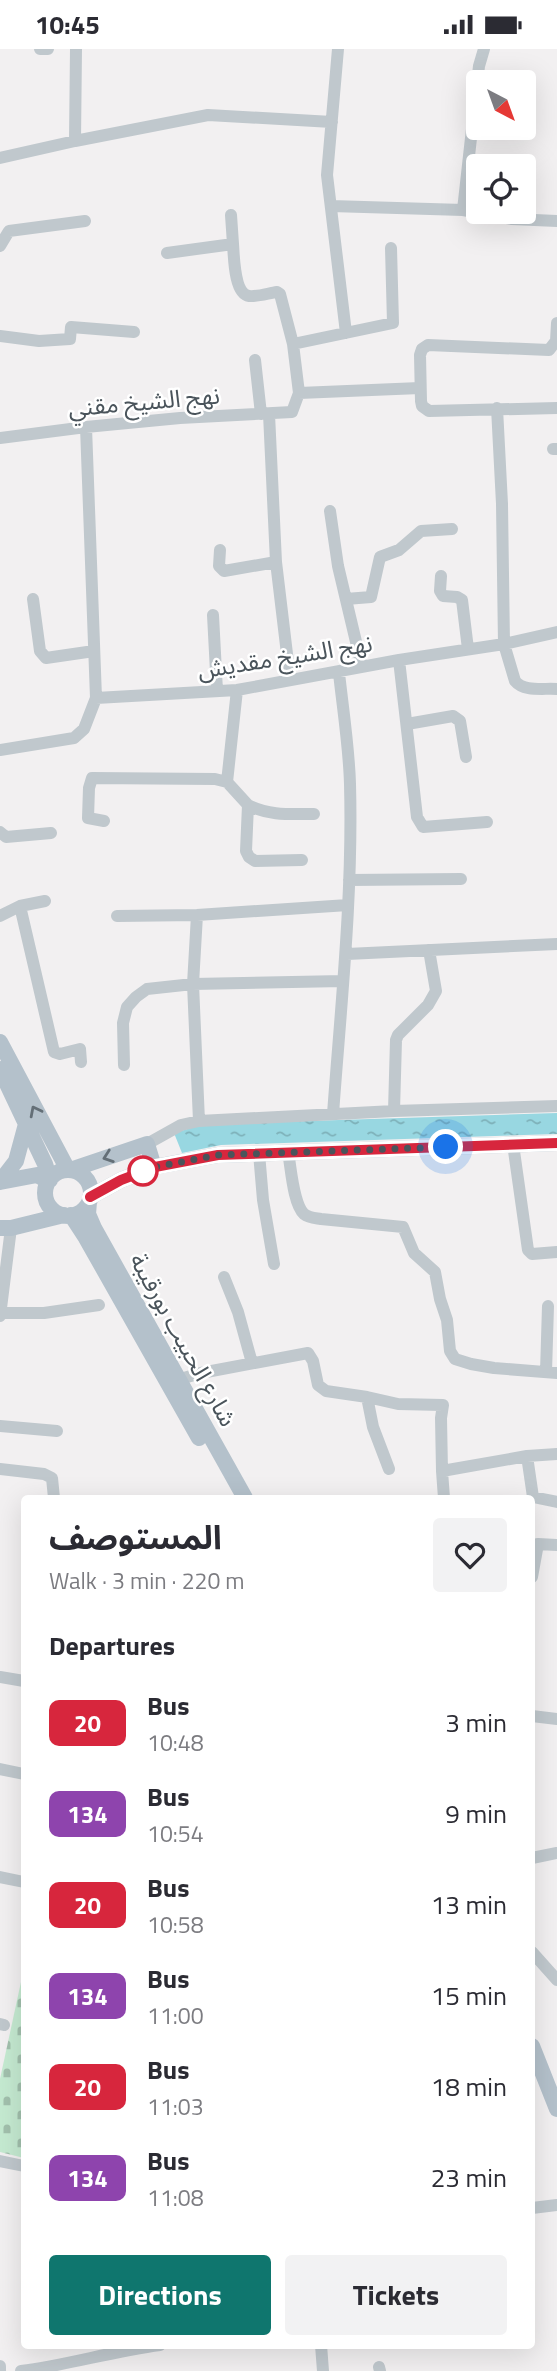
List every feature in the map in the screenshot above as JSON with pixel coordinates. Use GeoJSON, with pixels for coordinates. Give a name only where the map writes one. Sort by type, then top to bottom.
{"type":"FeatureCollection","features":[{"type":"Feature","properties":{"kind":"main road","name":"شارع الحبيب بورقيبة"},"geometry":{"type":"LineString","coordinates":[[0,1042],[69,1170],[80,1174],[87,1182],[89,1213],[94,1228],[233,1495]]}},
{"type":"Feature","properties":{"kind":"main road","name":"شارع الحبيب بورقيبة"},"geometry":{"type":"LineString","coordinates":[[0,1069],[46,1164],[49,1180],[45,1192],[47,1203],[54,1211],[68,1215],[86,1237],[243,1495]]}},
{"type":"Feature","properties":{"kind":"main road"},"geometry":{"type":"LineString","coordinates":[[0,1182],[16,1161],[26,1123]]}},
{"type":"Feature","properties":{"kind":"main road"},"geometry":{"type":"LineString","coordinates":[[5,1228],[80,1212],[89,1199],[121,1180],[155,1167],[218,1155],[557,1143]]}},
{"type":"Feature","properties":{"kind":"main road"},"geometry":{"type":"LineString","coordinates":[[0,1182],[37,1175],[49,1180],[58,1173],[147,1144],[155,1167]]}},
{"type":"Feature","properties":{"kind":"main road"},"geometry":{"type":"LineString","coordinates":[[535,2054],[557,2109]]}},
{"type":"Feature","properties":{"kind":"street"},"geometry":{"type":"LineString","coordinates":[[40,49],[48,49]]}},
{"type":"Feature","properties":{"kind":"street"},"geometry":{"type":"LineString","coordinates":[[75,141],[76,49]]}},
{"type":"Feature","properties":{"kind":"street"},"geometry":{"type":"LineString","coordinates":[[338,49],[327,174],[346,333]]}},
{"type":"Feature","properties":{"kind":"street"},"geometry":{"type":"LineString","coordinates":[[463,210],[479,66],[484,49]]}},
{"type":"Feature","properties":{"kind":"street"},"geometry":{"type":"LineString","coordinates":[[0,158],[208,115],[332,122]]}},
{"type":"Feature","properties":{"kind":"street"},"geometry":{"type":"LineString","coordinates":[[331,206],[463,210],[512,219],[557,221]]}},
{"type":"Feature","properties":{"kind":"street"},"geometry":{"type":"LineString","coordinates":[[231,215],[237,283],[242,293],[249,296],[277,292],[280,294],[293,344],[299,393],[420,388]]}},
{"type":"Feature","properties":{"kind":"street"},"geometry":{"type":"LineString","coordinates":[[0,246],[9,231],[85,221]]}},
{"type":"Feature","properties":{"kind":"street"},"geometry":{"type":"LineString","coordinates":[[167,253],[233,244]]}},
{"type":"Feature","properties":{"kind":"street"},"geometry":{"type":"LineString","coordinates":[[293,344],[393,323],[391,248]]}},
{"type":"Feature","properties":{"kind":"street"},"geometry":{"type":"LineString","coordinates":[[557,323],[556,341],[549,349],[425,347],[420,355],[422,405],[429,411],[557,408]]}},
{"type":"Feature","properties":{"kind":"street"},"geometry":{"type":"LineString","coordinates":[[0,336],[39,341],[70,339],[71,327],[134,332]]}},
{"type":"Feature","properties":{"kind":"street"},"geometry":{"type":"LineString","coordinates":[[255,360],[265,414],[275,562],[290,680]]}},
{"type":"Feature","properties":{"kind":"street","name":"نهج الشيخ مقني"},"geometry":{"type":"LineString","coordinates":[[0,438],[180,418],[292,412],[299,393]]}},
{"type":"Feature","properties":{"kind":"street"},"geometry":{"type":"LineString","coordinates":[[497,408],[502,504],[504,644],[518,686],[557,689]]}},
{"type":"Feature","properties":{"kind":"street"},"geometry":{"type":"LineString","coordinates":[[0,750],[74,738],[84,729],[96,698],[86,427]]}},
{"type":"Feature","properties":{"kind":"street"},"geometry":{"type":"LineString","coordinates":[[330,511],[338,566],[362,667]]}},
{"type":"Feature","properties":{"kind":"street"},"geometry":{"type":"LineString","coordinates":[[345,599],[371,597],[380,557],[399,550],[421,531],[452,529]]}},
{"type":"Feature","properties":{"kind":"street"},"geometry":{"type":"LineString","coordinates":[[220,550],[219,566],[224,571],[275,562]]}},
{"type":"Feature","properties":{"kind":"street"},"geometry":{"type":"LineString","coordinates":[[440,576],[440,591],[443,596],[462,600],[468,649]]}},
{"type":"Feature","properties":{"kind":"street"},"geometry":{"type":"LineString","coordinates":[[33,599],[42,656],[46,658],[94,651]]}},
{"type":"Feature","properties":{"kind":"street"},"geometry":{"type":"LineString","coordinates":[[213,615],[217,691]]}},
{"type":"Feature","properties":{"kind":"street","name":"نهج الشيخ مقديش"},"geometry":{"type":"LineString","coordinates":[[96,698],[237,690],[504,644],[557,632]]}},
{"type":"Feature","properties":{"kind":"street"},"geometry":{"type":"LineString","coordinates":[[399,660],[417,817],[423,827],[487,822]]}},
{"type":"Feature","properties":{"kind":"street"},"geometry":{"type":"LineString","coordinates":[[333,1114],[349,880],[350,782],[339,673]]}},
{"type":"Feature","properties":{"kind":"street"},"geometry":{"type":"LineString","coordinates":[[227,782],[237,690]]}},
{"type":"Feature","properties":{"kind":"street"},"geometry":{"type":"LineString","coordinates":[[407,724],[453,716],[460,721],[466,757]]}},
{"type":"Feature","properties":{"kind":"street"},"geometry":{"type":"LineString","coordinates":[[104,821],[88,818],[92,778],[215,779],[227,782],[248,805],[258,810],[273,814],[314,814]]}},
{"type":"Feature","properties":{"kind":"street"},"geometry":{"type":"LineString","coordinates":[[248,805],[246,851],[249,857],[256,861],[302,860]]}},
{"type":"Feature","properties":{"kind":"street"},"geometry":{"type":"LineString","coordinates":[[0,832],[6,837],[51,833]]}},
{"type":"Feature","properties":{"kind":"street"},"geometry":{"type":"LineString","coordinates":[[349,880],[461,879]]}},
{"type":"Feature","properties":{"kind":"street"},"geometry":{"type":"LineString","coordinates":[[0,916],[20,906],[45,901]]}},
{"type":"Feature","properties":{"kind":"street"},"geometry":{"type":"LineString","coordinates":[[117,916],[197,915],[348,905]]}},
{"type":"Feature","properties":{"kind":"street"},"geometry":{"type":"LineString","coordinates":[[20,906],[54,1052],[60,1054],[80,1049],[82,1062]]}},
{"type":"Feature","properties":{"kind":"street"},"geometry":{"type":"LineString","coordinates":[[197,915],[193,983],[199,1121]]}},
{"type":"Feature","properties":{"kind":"street"},"geometry":{"type":"LineString","coordinates":[[346,954],[557,944]]}},
{"type":"Feature","properties":{"kind":"street"},"geometry":{"type":"LineString","coordinates":[[394,1111],[396,1040],[428,1005],[436,991],[429,950]]}},
{"type":"Feature","properties":{"kind":"street"},"geometry":{"type":"LineString","coordinates":[[124,1065],[124,1023],[127,1007],[147,989],[193,983],[343,981]]}},
{"type":"Feature","properties":{"kind":"street"},"geometry":{"type":"LineString","coordinates":[[147,1144],[181,1125],[199,1121],[557,1106]]}},
{"type":"Feature","properties":{"kind":"street"},"geometry":{"type":"LineString","coordinates":[[513,1144],[528,1250],[531,1254],[557,1252]]}},
{"type":"Feature","properties":{"kind":"street"},"geometry":{"type":"LineString","coordinates":[[288,1152],[296,1202],[302,1213],[321,1219],[403,1227],[414,1253],[435,1272],[447,1320],[450,1351],[455,1359],[495,1368],[552,1372],[548,1306]]}},
{"type":"Feature","properties":{"kind":"street"},"geometry":{"type":"LineString","coordinates":[[259,1153],[263,1200],[274,1263]]}},
{"type":"Feature","properties":{"kind":"street"},"geometry":{"type":"LineString","coordinates":[[5,1228],[0,1314],[44,1313],[99,1305]]}},
{"type":"Feature","properties":{"kind":"street"},"geometry":{"type":"LineString","coordinates":[[224,1277],[238,1312],[252,1363]]}},
{"type":"Feature","properties":{"kind":"street"},"geometry":{"type":"LineString","coordinates":[[172,1381],[308,1353],[313,1361],[318,1385],[326,1391],[398,1403],[443,1405],[441,1418],[444,1495]]}},
{"type":"Feature","properties":{"kind":"street"},"geometry":{"type":"LineString","coordinates":[[367,1397],[373,1427],[389,1469]]}},
{"type":"Feature","properties":{"kind":"street"},"geometry":{"type":"LineString","coordinates":[[0,1426],[57,1431]]}},
{"type":"Feature","properties":{"kind":"street"},"geometry":{"type":"LineString","coordinates":[[442,1471],[527,1456],[557,1454]]}},
{"type":"Feature","properties":{"kind":"street"},"geometry":{"type":"LineString","coordinates":[[527,1456],[533,1495]]}},
{"type":"Feature","properties":{"kind":"street"},"geometry":{"type":"LineString","coordinates":[[0,1469],[44,1474],[52,1478],[54,1495]]}},
{"type":"Feature","properties":{"kind":"street"},"geometry":{"type":"LineString","coordinates":[[535,1497],[557,1502]]}},
{"type":"Feature","properties":{"kind":"street"},"geometry":{"type":"LineString","coordinates":[[535,1541],[557,1545]]}},
{"type":"Feature","properties":{"kind":"street"},"geometry":{"type":"LineString","coordinates":[[0,1677],[21,1680]]}},
{"type":"Feature","properties":{"kind":"street"},"geometry":{"type":"LineString","coordinates":[[535,1716],[557,1719]]}},
{"type":"Feature","properties":{"kind":"street"},"geometry":{"type":"LineString","coordinates":[[0,1769],[21,1773]]}},
{"type":"Feature","properties":{"kind":"street"},"geometry":{"type":"LineString","coordinates":[[535,1857],[557,1853]]}},
{"type":"Feature","properties":{"kind":"street"},"geometry":{"type":"LineString","coordinates":[[0,1877],[21,1881]]}},
{"type":"Feature","properties":{"kind":"street"},"geometry":{"type":"LineString","coordinates":[[535,1955],[557,1980]]}},
{"type":"Feature","properties":{"kind":"street"},"geometry":{"type":"LineString","coordinates":[[0,2161],[21,2165]]}},
{"type":"Feature","properties":{"kind":"street"},"geometry":{"type":"LineString","coordinates":[[535,2209],[557,2206]]}},
{"type":"Feature","properties":{"kind":"street"},"geometry":{"type":"LineString","coordinates":[[21,2371],[63,2365],[129,2349]]}},
{"type":"Feature","properties":{"kind":"street"},"geometry":{"type":"LineString","coordinates":[[321,2349],[323,2371]]}},
{"type":"Feature","properties":{"kind":"green space"},"geometry":{"type":"Polygon","coordinates":[[[21,1982],[21,2157],[0,2152],[0,2079],[21,1982]]]}},
{"type":"Feature","properties":{"kind":"water"},"geometry":{"type":"Polygon","coordinates":[[[557,1113],[557,1134],[221,1145],[182,1153],[174,1133],[217,1124],[557,1113]]]}},
{"type":"Feature","properties":{"kind":"bus line","name":"20"},"geometry":{"type":"LineString","coordinates":[[90,1197],[121,1180],[155,1167],[218,1155],[557,1143]]}},
{"type":"Feature","properties":{"kind":"route"},"geometry":{"type":"LineString","coordinates":[[143,1171],[138,1173],[185,1160],[218,1155],[446,1147]]}}]}
